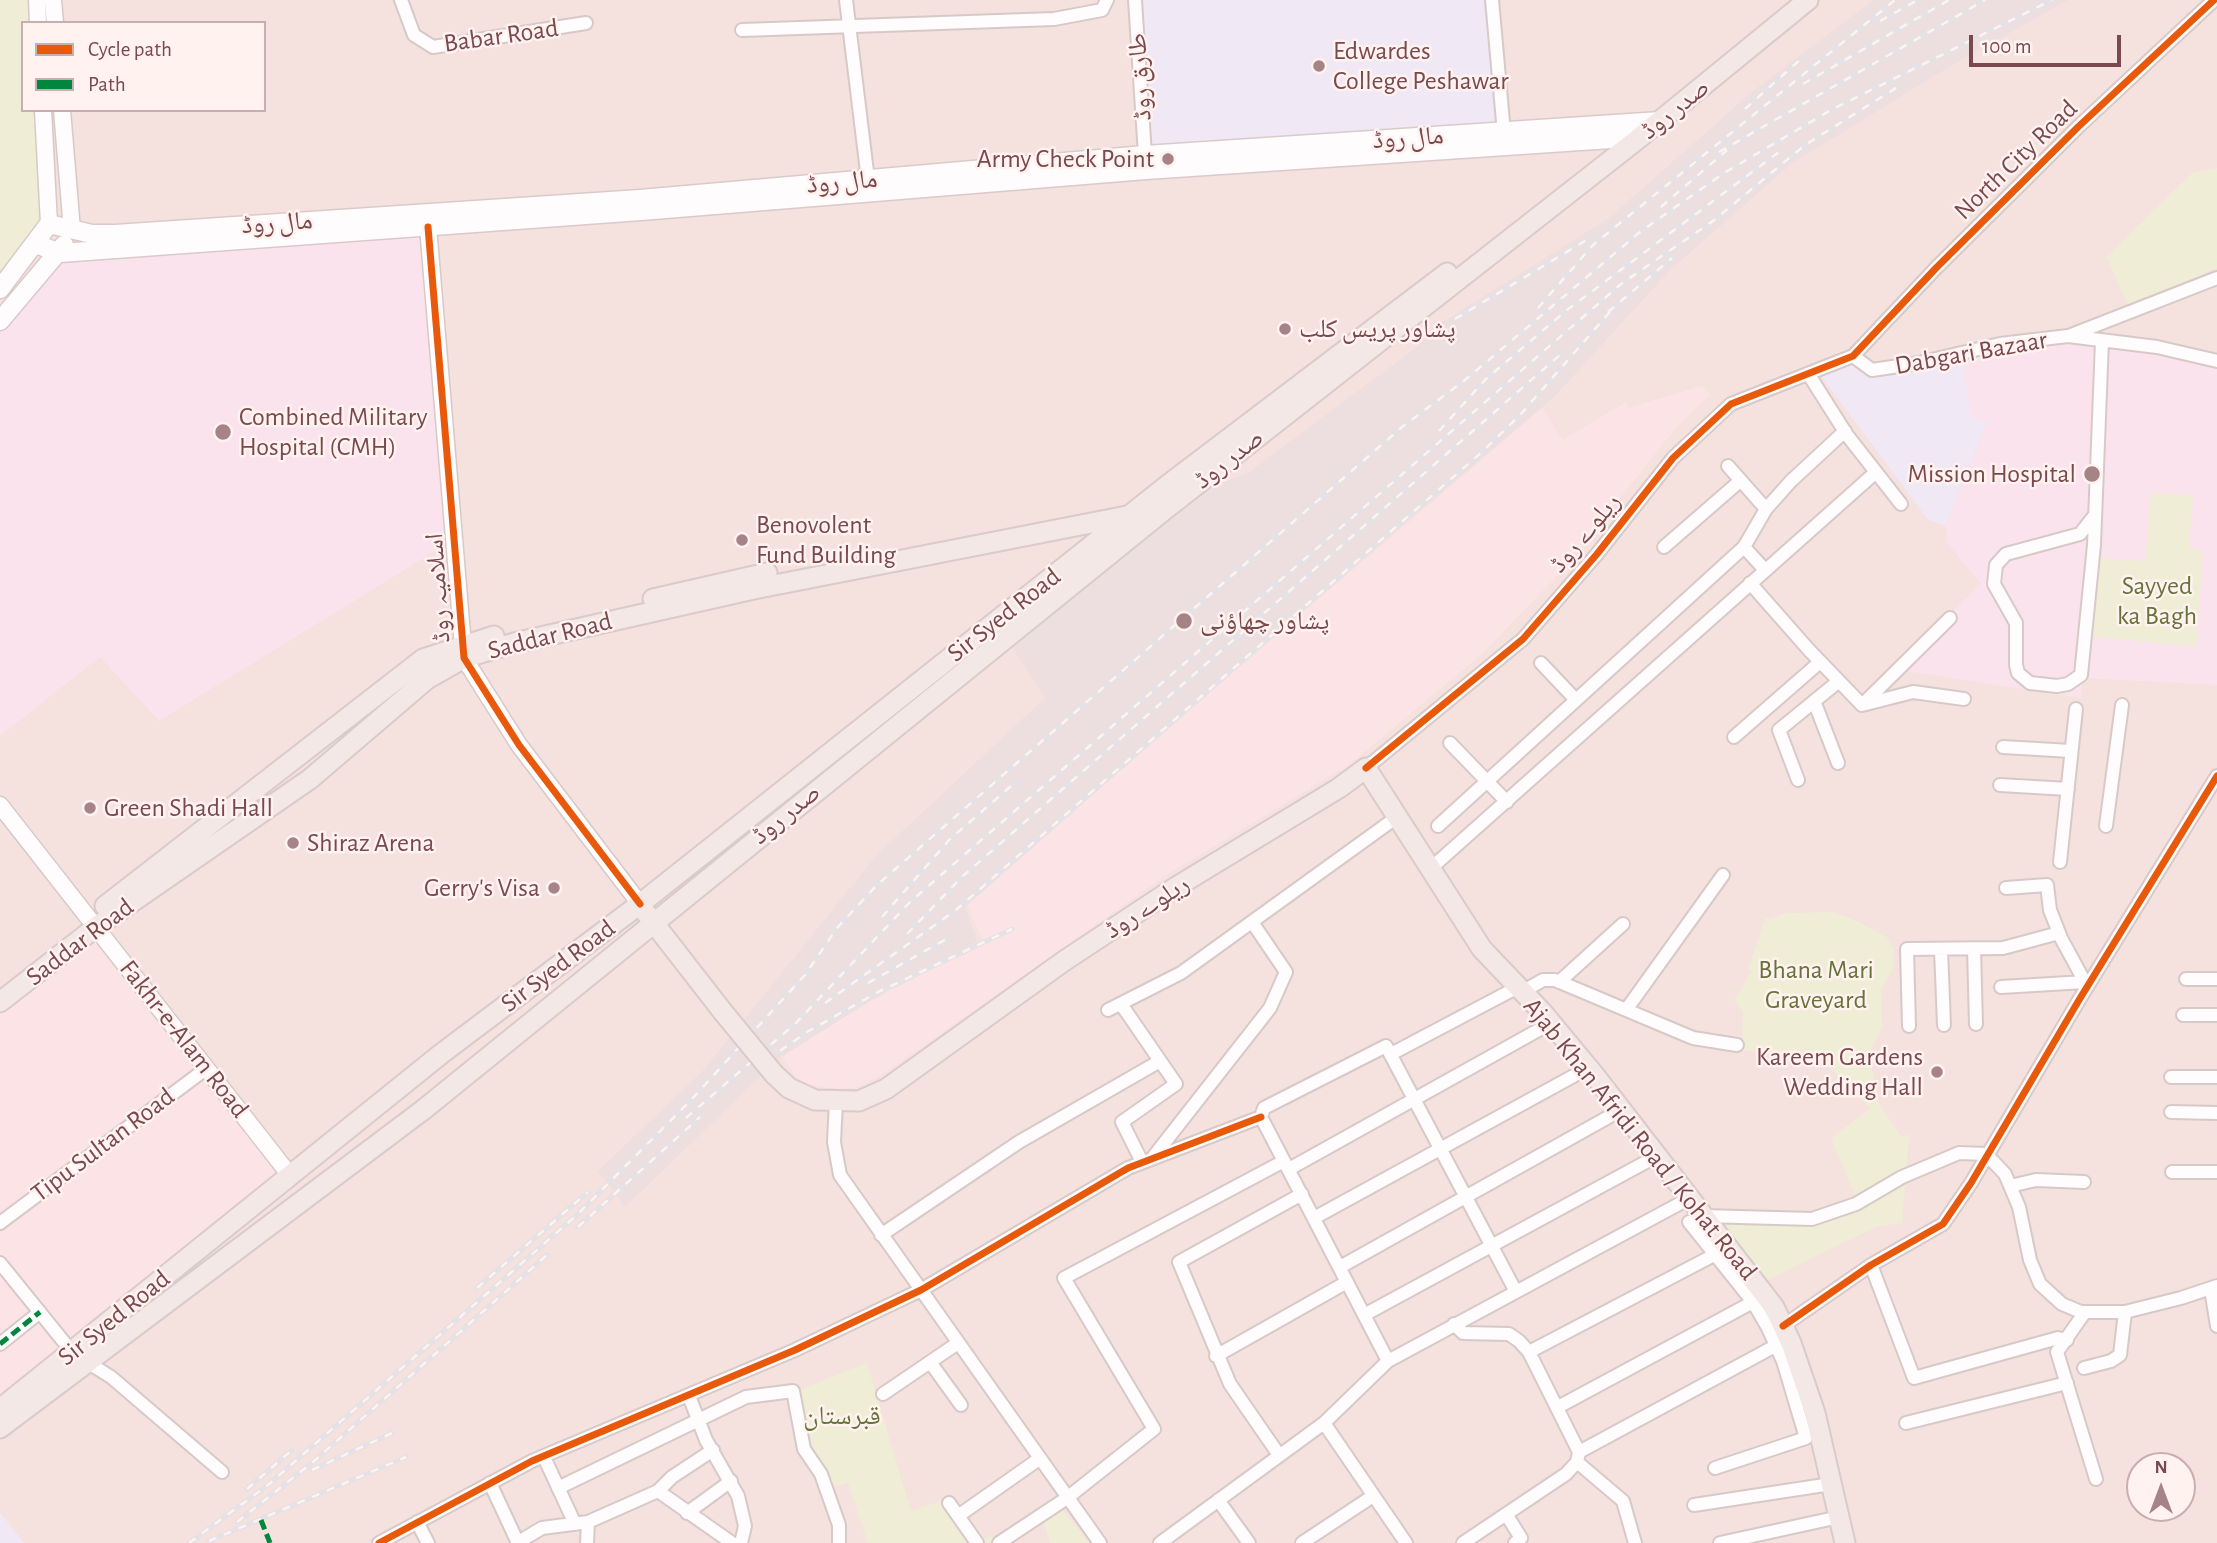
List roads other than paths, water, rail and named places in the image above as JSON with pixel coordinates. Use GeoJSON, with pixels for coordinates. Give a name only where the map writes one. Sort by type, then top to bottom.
{"type":"FeatureCollection","features":[{"type":"Feature","properties":{"kind":"main road","name":"صدر روڈ"},"geometry":{"type":"LineString","coordinates":[[1157,505],[1639,130],[1786,0]]}},
{"type":"Feature","properties":{"kind":"main road","name":"صدر روڈ"},"geometry":{"type":"LineString","coordinates":[[80,1357],[412,1118],[1157,505],[1618,140],[1660,121],[1808,0]]}},
{"type":"Feature","properties":{"kind":"main road","name":"مال روڈ"},"geometry":{"type":"LineString","coordinates":[[36,244],[60,253],[427,220],[640,205],[1504,132],[1639,130]]}},
{"type":"Feature","properties":{"kind":"main road","name":"مال روڈ"},"geometry":{"type":"LineString","coordinates":[[640,205],[868,180],[1146,162],[1618,140]]}},
{"type":"Feature","properties":{"kind":"main road","name":"مال روڈ"},"geometry":{"type":"LineString","coordinates":[[48,224],[115,234],[427,220]]}},
{"type":"Feature","properties":{"kind":"main road"},"geometry":{"type":"LineString","coordinates":[[0,289],[36,244],[48,224]]}},
{"type":"Feature","properties":{"kind":"main road"},"geometry":{"type":"LineString","coordinates":[[0,321],[60,253],[72,229]]}},
{"type":"Feature","properties":{"kind":"main road","name":"Saddar Road"},"geometry":{"type":"LineString","coordinates":[[1045,525],[1131,515],[1157,505]]}},
{"type":"Feature","properties":{"kind":"main road","name":"Saddar Road"},"geometry":{"type":"LineString","coordinates":[[0,1002],[92,923],[423,659],[464,651],[719,583],[1157,505]]}},
{"type":"Feature","properties":{"kind":"main road","name":"Sir Syed Road"},"geometry":{"type":"LineString","coordinates":[[0,1428],[289,1174],[640,904],[1131,515]]}},
{"type":"Feature","properties":{"kind":"main road","name":"Ajab Khan Afridi Road / Kohat Road"},"geometry":{"type":"LineString","coordinates":[[1366,768],[1482,949],[1551,1023],[1588,1068],[1690,1198],[1696,1219],[1774,1307],[1815,1413],[1845,1543]]}},
{"type":"Feature","properties":{"kind":"main road","name":"ریلوے روڈ"},"geometry":{"type":"LineString","coordinates":[[640,904],[723,1012],[774,1074],[789,1088],[815,1100],[859,1101],[886,1089],[1064,961],[1176,887],[1339,788],[1366,768]]}},
{"type":"Feature","properties":{"kind":"main road","name":"Saddar Road"},"geometry":{"type":"LineString","coordinates":[[0,989],[92,923]]}},
{"type":"Feature","properties":{"kind":"main road","name":"Sir Syed Road"},"geometry":{"type":"LineString","coordinates":[[0,1409],[80,1357]]}},
{"type":"Feature","properties":{"kind":"street"},"geometry":{"type":"LineString","coordinates":[[37,0],[38,21]]}},
{"type":"Feature","properties":{"kind":"street"},"geometry":{"type":"LineString","coordinates":[[53,0],[55,21]]}},
{"type":"Feature","properties":{"kind":"street","name":"Babar Road"},"geometry":{"type":"LineString","coordinates":[[401,0],[414,35],[433,47],[586,23]]}},
{"type":"Feature","properties":{"kind":"street"},"geometry":{"type":"LineString","coordinates":[[846,0],[868,180]]}},
{"type":"Feature","properties":{"kind":"street"},"geometry":{"type":"LineString","coordinates":[[742,30],[1054,19],[1102,10],[1107,0]]}},
{"type":"Feature","properties":{"kind":"street","name":"طارق روڈ"},"geometry":{"type":"LineString","coordinates":[[1135,0],[1146,162]]}},
{"type":"Feature","properties":{"kind":"street"},"geometry":{"type":"LineString","coordinates":[[1492,0],[1504,132]]}},
{"type":"Feature","properties":{"kind":"street","name":"North City Road"},"geometry":{"type":"LineString","coordinates":[[1853,356],[1936,268],[2078,127],[2214,0]]}},
{"type":"Feature","properties":{"kind":"street"},"geometry":{"type":"LineString","coordinates":[[43,112],[48,224]]}},
{"type":"Feature","properties":{"kind":"street"},"geometry":{"type":"LineString","coordinates":[[62,112],[72,229]]}},
{"type":"Feature","properties":{"kind":"street","name":"اسلامیہ روڈ"},"geometry":{"type":"LineString","coordinates":[[427,220],[464,651],[519,745],[640,904]]}},
{"type":"Feature","properties":{"kind":"street"},"geometry":{"type":"LineString","coordinates":[[2068,336],[2217,278]]}},
{"type":"Feature","properties":{"kind":"street","name":"Dabgari Bazaar"},"geometry":{"type":"LineString","coordinates":[[1853,356],[1872,370],[1919,363],[2000,344],[2068,336],[2157,347],[2217,361]]}},
{"type":"Feature","properties":{"kind":"street"},"geometry":{"type":"LineString","coordinates":[[2095,515],[2080,534],[2006,554],[1996,565],[1994,584],[2016,623],[2018,673],[2031,683],[2057,687],[2081,675],[2095,515],[2102,341]]}},
{"type":"Feature","properties":{"kind":"street","name":"ریلوے روڈ"},"geometry":{"type":"LineString","coordinates":[[1366,768],[1523,639],[1597,554],[1673,458],[1731,404],[1853,356]]}},
{"type":"Feature","properties":{"kind":"street"},"geometry":{"type":"LineString","coordinates":[[1809,375],[1845,431],[1901,503]]}},
{"type":"Feature","properties":{"kind":"street"},"geometry":{"type":"LineString","coordinates":[[1438,826],[1744,547],[1766,509],[1791,481],[1845,431]]}},
{"type":"Feature","properties":{"kind":"street"},"geometry":{"type":"LineString","coordinates":[[1728,466],[1766,509]]}},
{"type":"Feature","properties":{"kind":"street"},"geometry":{"type":"LineString","coordinates":[[1430,869],[1876,472]]}},
{"type":"Feature","properties":{"kind":"street"},"geometry":{"type":"LineString","coordinates":[[1664,547],[1741,481]]}},
{"type":"Feature","properties":{"kind":"street"},"geometry":{"type":"LineString","coordinates":[[1744,547],[1765,570]]}},
{"type":"Feature","properties":{"kind":"street"},"geometry":{"type":"LineString","coordinates":[[1750,583],[1862,705]]}},
{"type":"Feature","properties":{"kind":"street"},"geometry":{"type":"LineString","coordinates":[[1862,705],[1950,618]]}},
{"type":"Feature","properties":{"kind":"street"},"geometry":{"type":"LineString","coordinates":[[1734,737],[1820,662]]}},
{"type":"Feature","properties":{"kind":"street"},"geometry":{"type":"LineString","coordinates":[[1541,663],[1576,700]]}},
{"type":"Feature","properties":{"kind":"street"},"geometry":{"type":"LineString","coordinates":[[1798,780],[1779,730],[1839,681]]}},
{"type":"Feature","properties":{"kind":"street"},"geometry":{"type":"LineString","coordinates":[[1862,705],[1913,692],[1964,699]]}},
{"type":"Feature","properties":{"kind":"street"},"geometry":{"type":"LineString","coordinates":[[1814,701],[1838,763]]}},
{"type":"Feature","properties":{"kind":"street"},"geometry":{"type":"LineString","coordinates":[[2106,826],[2122,705]]}},
{"type":"Feature","properties":{"kind":"street"},"geometry":{"type":"LineString","coordinates":[[2060,862],[2076,709]]}},
{"type":"Feature","properties":{"kind":"street"},"geometry":{"type":"LineString","coordinates":[[1450,743],[1507,802]]}},
{"type":"Feature","properties":{"kind":"street"},"geometry":{"type":"LineString","coordinates":[[2003,747],[2071,751]]}},
{"type":"Feature","properties":{"kind":"street"},"geometry":{"type":"LineString","coordinates":[[1783,1326],[1871,1265],[1943,1224],[1971,1183],[2086,984],[2217,776]]}},
{"type":"Feature","properties":{"kind":"street"},"geometry":{"type":"LineString","coordinates":[[2000,785],[2068,789]]}},
{"type":"Feature","properties":{"kind":"street","name":"Fakhr-e-Alam Road"},"geometry":{"type":"LineString","coordinates":[[0,805],[289,1174]]}},
{"type":"Feature","properties":{"kind":"street"},"geometry":{"type":"LineString","coordinates":[[1108,1010],[1181,973],[1397,817]]}},
{"type":"Feature","properties":{"kind":"street"},"geometry":{"type":"LineString","coordinates":[[1626,1010],[1723,875]]}},
{"type":"Feature","properties":{"kind":"street"},"geometry":{"type":"LineString","coordinates":[[2007,888],[2046,885],[2050,910],[2059,933],[2086,984]]}},
{"type":"Feature","properties":{"kind":"street"},"geometry":{"type":"LineString","coordinates":[[1148,1160],[1270,1007],[1286,972],[1252,922]]}},
{"type":"Feature","properties":{"kind":"street"},"geometry":{"type":"LineString","coordinates":[[1559,982],[1623,924]]}},
{"type":"Feature","properties":{"kind":"street"},"geometry":{"type":"LineString","coordinates":[[1909,1026],[1907,950],[2003,948],[2059,933]]}},
{"type":"Feature","properties":{"kind":"street"},"geometry":{"type":"LineString","coordinates":[[1941,949],[1944,1025]]}},
{"type":"Feature","properties":{"kind":"street"},"geometry":{"type":"LineString","coordinates":[[1974,949],[1976,1024]]}},
{"type":"Feature","properties":{"kind":"street"},"geometry":{"type":"LineString","coordinates":[[2186,979],[2217,979]]}},
{"type":"Feature","properties":{"kind":"street"},"geometry":{"type":"LineString","coordinates":[[1391,1054],[1543,980],[1559,982],[1693,1038],[1737,1045]]}},
{"type":"Feature","properties":{"kind":"street"},"geometry":{"type":"LineString","coordinates":[[2001,987],[2086,984]]}},
{"type":"Feature","properties":{"kind":"street"},"geometry":{"type":"LineString","coordinates":[[1121,1004],[1176,1084],[1122,1122],[1148,1160]]}},
{"type":"Feature","properties":{"kind":"street"},"geometry":{"type":"LineString","coordinates":[[2183,1015],[2217,1015]]}},
{"type":"Feature","properties":{"kind":"street"},"geometry":{"type":"LineString","coordinates":[[999,1543],[1067,1498],[1154,1429],[1064,1278],[1415,1099],[1551,1023]]}},
{"type":"Feature","properties":{"kind":"street"},"geometry":{"type":"LineString","coordinates":[[1388,1361],[1261,1117],[1264,1108],[1386,1046],[1514,1290]]}},
{"type":"Feature","properties":{"kind":"street"},"geometry":{"type":"LineString","coordinates":[[881,1235],[1019,1142],[1160,1061]]}},
{"type":"Feature","properties":{"kind":"street","name":"Tipu Sultan Road"},"geometry":{"type":"LineString","coordinates":[[0,1223],[207,1068]]}},
{"type":"Feature","properties":{"kind":"street"},"geometry":{"type":"LineString","coordinates":[[1314,1218],[1588,1068]]}},
{"type":"Feature","properties":{"kind":"street"},"geometry":{"type":"LineString","coordinates":[[2171,1077],[2217,1077]]}},
{"type":"Feature","properties":{"kind":"street"},"geometry":{"type":"LineString","coordinates":[[836,1102],[834,1142],[841,1175],[1100,1543]]}},
{"type":"Feature","properties":{"kind":"street"},"geometry":{"type":"LineString","coordinates":[[1340,1267],[1621,1110]]}},
{"type":"Feature","properties":{"kind":"street"},"geometry":{"type":"LineString","coordinates":[[2171,1112],[2217,1113]]}},
{"type":"Feature","properties":{"kind":"street"},"geometry":{"type":"LineString","coordinates":[[379,1543],[544,1457],[795,1350],[921,1290],[996,1244],[1148,1160],[1261,1117]]}},
{"type":"Feature","properties":{"kind":"street"},"geometry":{"type":"LineString","coordinates":[[1715,1468],[1806,1438],[1777,1345],[1753,1302],[1716,1254],[1696,1219],[1812,1219],[1856,1204],[1902,1177],[1959,1153],[1986,1154],[2005,1174],[2019,1207],[2030,1259],[2040,1284],[2062,1304],[2085,1312],[2125,1311],[2214,1287],[2217,1326]]}},
{"type":"Feature","properties":{"kind":"street"},"geometry":{"type":"LineString","coordinates":[[1364,1315],[1657,1156]]}},
{"type":"Feature","properties":{"kind":"street"},"geometry":{"type":"LineString","coordinates":[[2172,1172],[2217,1172]]}},
{"type":"Feature","properties":{"kind":"street"},"geometry":{"type":"LineString","coordinates":[[2010,1186],[2036,1180],[2084,1182]]}},
{"type":"Feature","properties":{"kind":"street"},"geometry":{"type":"LineString","coordinates":[[1279,1455],[1230,1384],[1216,1356],[1179,1262],[1302,1194]]}},
{"type":"Feature","properties":{"kind":"street"},"geometry":{"type":"LineString","coordinates":[[1160,1543],[1324,1423],[1388,1361],[1514,1290],[1690,1198]]}},
{"type":"Feature","properties":{"kind":"street"},"geometry":{"type":"LineString","coordinates":[[1530,1352],[1716,1254]]}},
{"type":"Feature","properties":{"kind":"street"},"geometry":{"type":"LineString","coordinates":[[0,1263],[80,1357],[111,1377],[222,1472]]}},
{"type":"Feature","properties":{"kind":"street"},"geometry":{"type":"LineString","coordinates":[[1871,1265],[1914,1378],[2058,1338],[2067,1340]]}},
{"type":"Feature","properties":{"kind":"street"},"geometry":{"type":"LineString","coordinates":[[1216,1356],[1348,1282]]}},
{"type":"Feature","properties":{"kind":"street"},"geometry":{"type":"LineString","coordinates":[[1558,1407],[1753,1302]]}},
{"type":"Feature","properties":{"kind":"street"},"geometry":{"type":"LineString","coordinates":[[2084,1368],[2111,1362],[2120,1355],[2125,1311]]}},
{"type":"Feature","properties":{"kind":"street"},"geometry":{"type":"LineString","coordinates":[[0,1344],[40,1312]]}},
{"type":"Feature","properties":{"kind":"street"},"geometry":{"type":"LineString","coordinates":[[2085,1312],[2057,1352],[2096,1479]]}},
{"type":"Feature","properties":{"kind":"street"},"geometry":{"type":"LineString","coordinates":[[1454,1324],[1471,1334],[1509,1334],[1530,1352],[1558,1407],[1578,1457],[1622,1501],[1635,1543]]}},
{"type":"Feature","properties":{"kind":"street"},"geometry":{"type":"LineString","coordinates":[[883,1394],[958,1343]]}},
{"type":"Feature","properties":{"kind":"street"},"geometry":{"type":"LineString","coordinates":[[1463,1543],[1566,1474],[1578,1457],[1777,1345]]}},
{"type":"Feature","properties":{"kind":"street"},"geometry":{"type":"LineString","coordinates":[[930,1362],[961,1405]]}},
{"type":"Feature","properties":{"kind":"street"},"geometry":{"type":"LineString","coordinates":[[1906,1423],[2067,1383]]}},
{"type":"Feature","properties":{"kind":"street"},"geometry":{"type":"LineString","coordinates":[[558,1488],[746,1398],[793,1391],[804,1449],[821,1474],[839,1525],[839,1543]]}},
{"type":"Feature","properties":{"kind":"street"},"geometry":{"type":"LineString","coordinates":[[689,1396],[713,1450],[738,1496],[745,1526],[741,1543]]}},
{"type":"Feature","properties":{"kind":"street"},"geometry":{"type":"LineString","coordinates":[[1324,1423],[1406,1543]]}},
{"type":"Feature","properties":{"kind":"street"},"geometry":{"type":"LineString","coordinates":[[490,1483],[518,1543],[542,1528],[581,1523],[658,1491],[672,1477],[713,1450]]}},
{"type":"Feature","properties":{"kind":"street"},"geometry":{"type":"LineString","coordinates":[[544,1457],[558,1488],[581,1523],[587,1543]]}},
{"type":"Feature","properties":{"kind":"street"},"geometry":{"type":"LineString","coordinates":[[958,1516],[1039,1459]]}},
{"type":"Feature","properties":{"kind":"street"},"geometry":{"type":"LineString","coordinates":[[687,1513],[731,1481]]}},
{"type":"Feature","properties":{"kind":"street"},"geometry":{"type":"LineString","coordinates":[[1694,1505],[1831,1484]]}},
{"type":"Feature","properties":{"kind":"street"},"geometry":{"type":"LineString","coordinates":[[658,1491],[732,1543]]}},
{"type":"Feature","properties":{"kind":"street"},"geometry":{"type":"LineString","coordinates":[[1302,1543],[1373,1496]]}},
{"type":"Feature","properties":{"kind":"street"},"geometry":{"type":"LineString","coordinates":[[1218,1500],[1249,1543]]}},
{"type":"Feature","properties":{"kind":"street"},"geometry":{"type":"LineString","coordinates":[[949,1503],[977,1543]]}},
{"type":"Feature","properties":{"kind":"street"},"geometry":{"type":"LineString","coordinates":[[1506,1514],[1521,1538],[1515,1543]]}},
{"type":"Feature","properties":{"kind":"street"},"geometry":{"type":"LineString","coordinates":[[1720,1543],[1839,1517]]}},
{"type":"Feature","properties":{"kind":"street"},"geometry":{"type":"LineString","coordinates":[[417,1522],[428,1543]]}},
{"type":"Feature","properties":{"kind":"railway"},"geometry":{"type":"LineString","coordinates":[[1538,308],[1593,245],[1895,0]]}},
{"type":"Feature","properties":{"kind":"railway"},"geometry":{"type":"LineString","coordinates":[[1880,21],[1918,0]]}},
{"type":"Feature","properties":{"kind":"railway"},"geometry":{"type":"LineString","coordinates":[[1803,84],[1949,0]]}},
{"type":"Feature","properties":{"kind":"railway"},"geometry":{"type":"LineString","coordinates":[[1719,152],[1985,0]]}},
{"type":"Feature","properties":{"kind":"railway"},"geometry":{"type":"LineString","coordinates":[[189,1543],[268,1485],[578,1214],[691,1100],[805,975],[837,928],[877,885],[1402,427],[1465,380],[1640,232],[1724,173],[1831,110],[2052,0]]}},
{"type":"Feature","properties":{"kind":"railway"},"geometry":{"type":"LineString","coordinates":[[1745,109],[1802,58]]}},
{"type":"Feature","properties":{"kind":"railway"},"geometry":{"type":"LineString","coordinates":[[686,1118],[796,1023],[910,902],[1621,284],[1713,221],[1805,145],[1899,86]]}},
{"type":"Feature","properties":{"kind":"railway"},"geometry":{"type":"LineString","coordinates":[[1661,207],[1727,150]]}},
{"type":"Feature","properties":{"kind":"railway"},"geometry":{"type":"LineString","coordinates":[[1439,431],[1486,379],[1567,310],[1779,152]]}},
{"type":"Feature","properties":{"kind":"railway"},"geometry":{"type":"LineString","coordinates":[[1455,319],[1590,238]]}},
{"type":"Feature","properties":{"kind":"railway"},"geometry":{"type":"LineString","coordinates":[[1608,312],[1672,258]]}},
{"type":"Feature","properties":{"kind":"railway"},"geometry":{"type":"LineString","coordinates":[[825,1003],[956,910],[1482,452],[1520,415],[1615,306]]}},
{"type":"Feature","properties":{"kind":"railway"},"geometry":{"type":"LineString","coordinates":[[907,934],[963,876],[1561,354]]}},
{"type":"Feature","properties":{"kind":"railway"},"geometry":{"type":"LineString","coordinates":[[882,917],[950,839],[1017,781]]}},
{"type":"Feature","properties":{"kind":"railway"},"geometry":{"type":"LineString","coordinates":[[767,1060],[807,1032],[878,992],[1012,929]]}},
{"type":"Feature","properties":{"kind":"railway"},"geometry":{"type":"LineString","coordinates":[[868,983],[950,937]]}},
{"type":"Feature","properties":{"kind":"railway"},"geometry":{"type":"LineString","coordinates":[[578,1227],[700,1117]]}},
{"type":"Feature","properties":{"kind":"railway"},"geometry":{"type":"LineString","coordinates":[[477,1288],[588,1192]]}},
{"type":"Feature","properties":{"kind":"railway"},"geometry":{"type":"LineString","coordinates":[[237,1522],[313,1462],[547,1255]]}},
{"type":"Feature","properties":{"kind":"railway"},"geometry":{"type":"LineString","coordinates":[[312,1470],[392,1433]]}},
{"type":"Feature","properties":{"kind":"railway"},"geometry":{"type":"LineString","coordinates":[[247,1489],[292,1450]]}},
{"type":"Feature","properties":{"kind":"railway"},"geometry":{"type":"LineString","coordinates":[[209,1541],[406,1457]]}},
{"type":"Feature","properties":{"kind":"place","name":"Edwardes College Peshawar"},"geometry":{"type":"Point","coordinates":[1319,66]}},
{"type":"Feature","properties":{"kind":"place","name":"Army Check Point"},"geometry":{"type":"Point","coordinates":[1168,159]}},
{"type":"Feature","properties":{"kind":"place","name":"پشاور پریس کلب"},"geometry":{"type":"Point","coordinates":[1285,329]}},
{"type":"Feature","properties":{"kind":"place","name":"Combined Military Hospital (CMH)"},"geometry":{"type":"Point","coordinates":[223,432]}},
{"type":"Feature","properties":{"kind":"place","name":"Mission Hospital"},"geometry":{"type":"Point","coordinates":[2092,474]}},
{"type":"Feature","properties":{"kind":"place","name":"Benovolent Fund Building"},"geometry":{"type":"Point","coordinates":[742,540]}},
{"type":"Feature","properties":{"kind":"place","name":"پشاور چھاؤنی"},"geometry":{"type":"Point","coordinates":[1184,621]}},
{"type":"Feature","properties":{"kind":"place","name":"Green Shadi Hall"},"geometry":{"type":"Point","coordinates":[90,808]}},
{"type":"Feature","properties":{"kind":"place","name":"Shiraz Arena"},"geometry":{"type":"Point","coordinates":[293,843]}},
{"type":"Feature","properties":{"kind":"place","name":"Gerry's Visa"},"geometry":{"type":"Point","coordinates":[554,888]}},
{"type":"Feature","properties":{"kind":"place","name":"Kareem Gardens Wedding Hall"},"geometry":{"type":"Point","coordinates":[1937,1072]}},
{"type":"Feature","properties":{"kind":"park label","name":"Sayyed ka Bagh"},"geometry":{"type":"Point","coordinates":[2157,601]}},
{"type":"Feature","properties":{"kind":"park label","name":"Bhana Mari Graveyard"},"geometry":{"type":"Point","coordinates":[1816,985]}},
{"type":"Feature","properties":{"kind":"park label","name":"قبرستان"},"geometry":{"type":"Point","coordinates":[842,1416]}}]}
